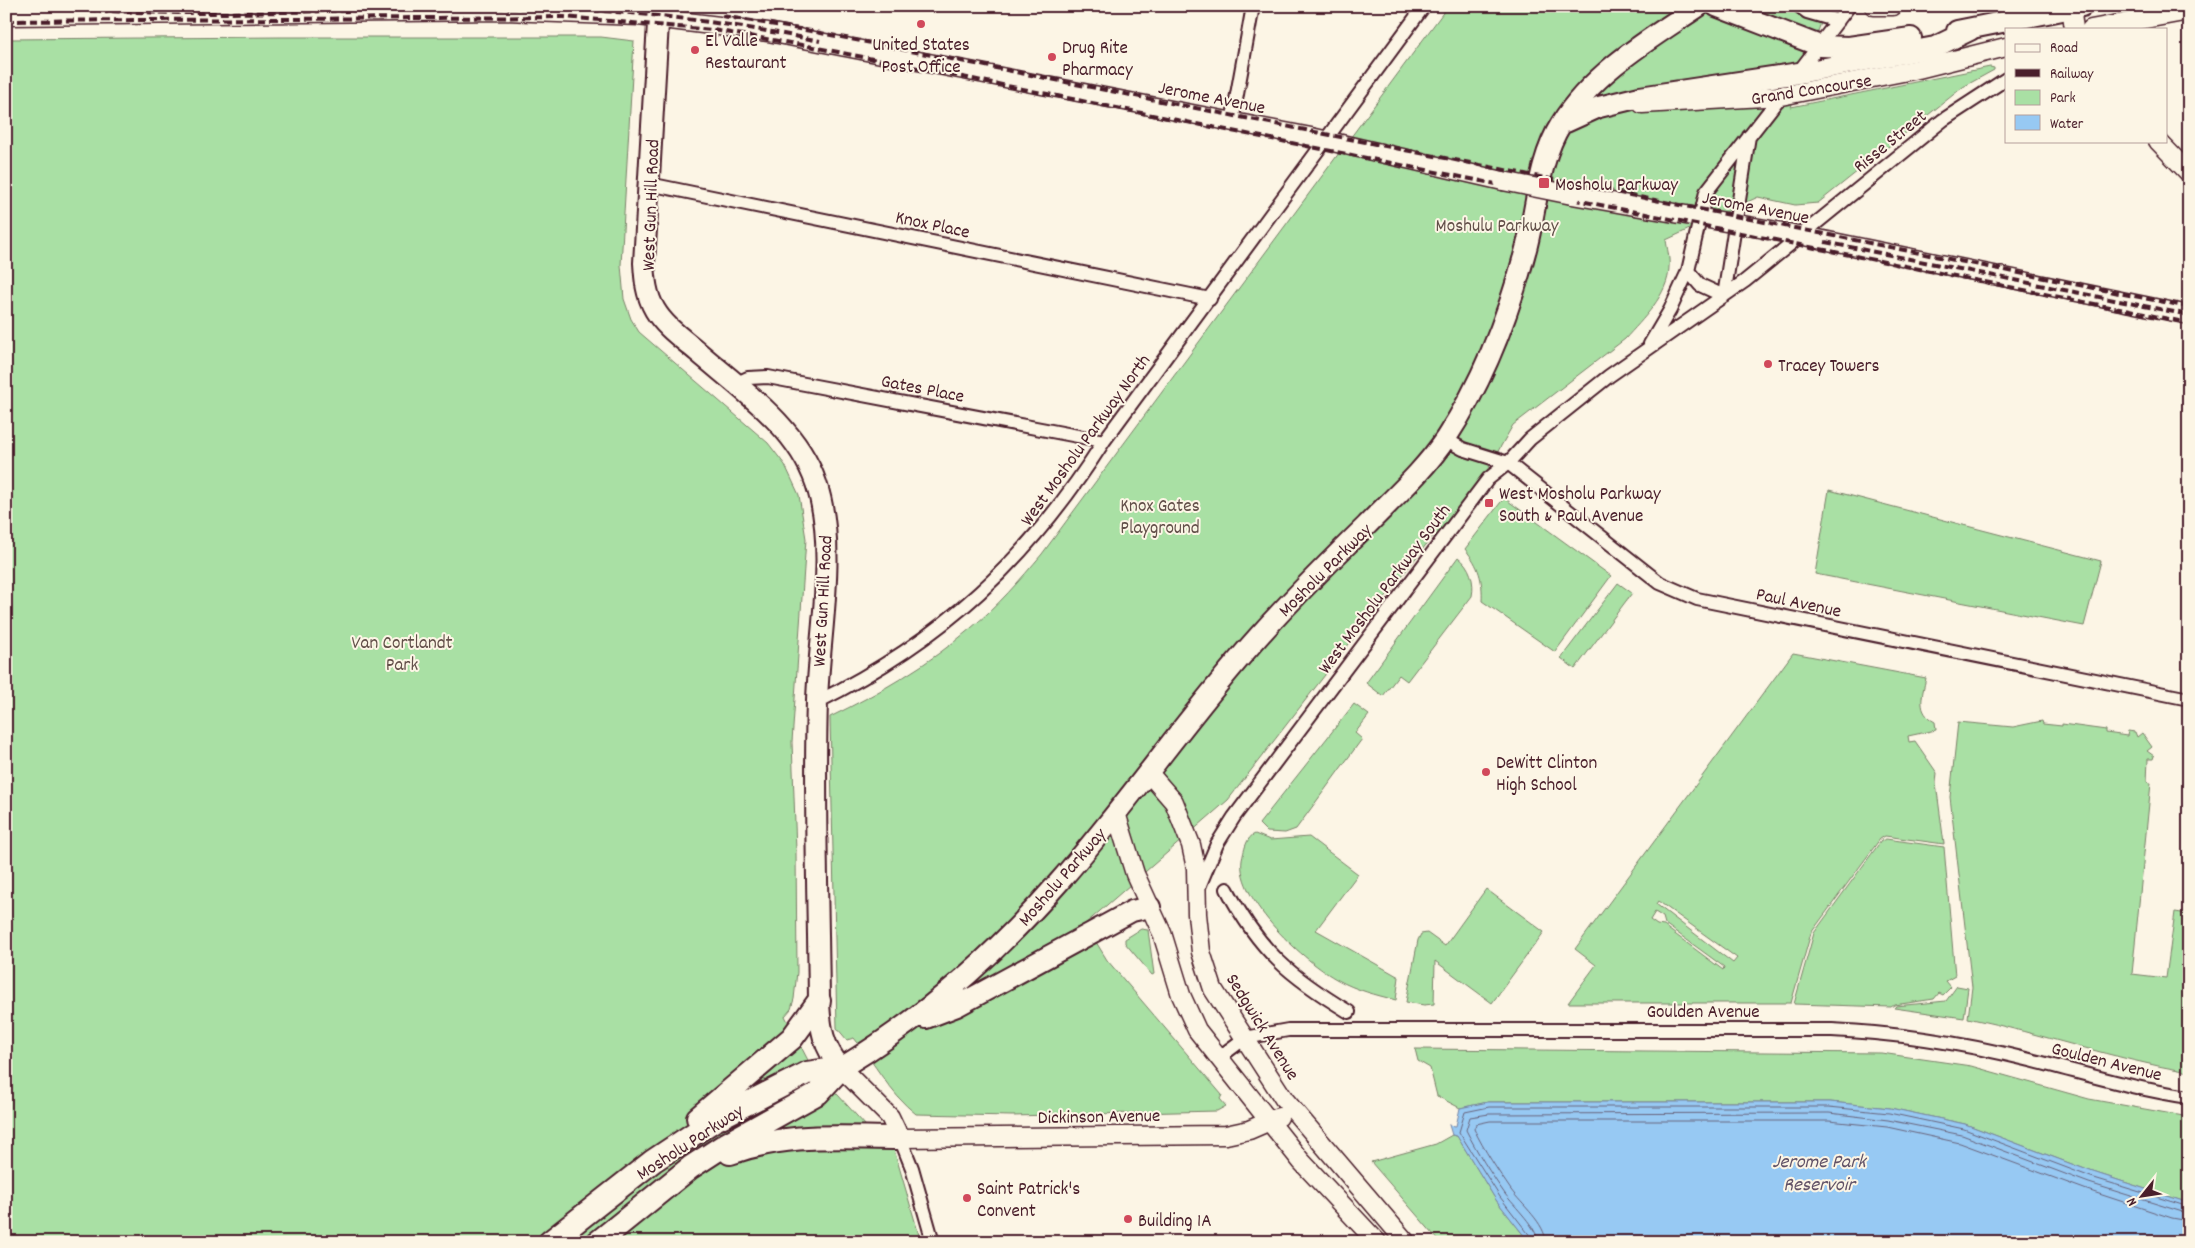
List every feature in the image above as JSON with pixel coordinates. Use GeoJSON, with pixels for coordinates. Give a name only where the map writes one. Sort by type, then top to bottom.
{"type":"FeatureCollection","features":[{"type":"Feature","properties":{"kind":"highway"},"geometry":{"type":"LineString","coordinates":[[674,1145],[700,1116],[792,1038],[819,1001]]}},
{"type":"Feature","properties":{"kind":"highway","name":"Mosholu Parkway"},"geometry":{"type":"LineString","coordinates":[[550,1242],[674,1145],[734,1109],[807,1073],[841,1068]]}},
{"type":"Feature","properties":{"kind":"highway","name":"Mosholu Parkway"},"geometry":{"type":"LineString","coordinates":[[598,1242],[691,1167],[728,1142],[818,1093],[841,1068]]}},
{"type":"Feature","properties":{"kind":"highway"},"geometry":{"type":"LineString","coordinates":[[691,1167],[757,1144],[781,1139],[900,1138]]}},
{"type":"Feature","properties":{"kind":"main road","name":"Mosholu Parkway"},"geometry":{"type":"LineString","coordinates":[[841,1068],[907,1025],[944,996],[1037,906],[1116,813],[1262,633],[1404,487],[1445,439],[1471,393],[1505,314],[1529,240],[1548,152],[1560,125],[1600,78],[1630,54],[1699,6]]}},
{"type":"Feature","properties":{"kind":"main road","name":"Grand Concourse"},"geometry":{"type":"LineString","coordinates":[[1716,6],[1820,46],[1849,47],[1970,30],[2075,7]]}},
{"type":"Feature","properties":{"kind":"main road"},"geometry":{"type":"LineString","coordinates":[[1874,6],[1893,6]]}},
{"type":"Feature","properties":{"kind":"main road"},"geometry":{"type":"LineString","coordinates":[[2074,28],[2075,7]]}},
{"type":"Feature","properties":{"kind":"main road","name":"Jerome Avenue"},"geometry":{"type":"LineString","coordinates":[[6,16],[217,10],[658,12],[1232,122],[1503,181],[1799,236],[2189,315]]}},
{"type":"Feature","properties":{"kind":"main road"},"geometry":{"type":"LineString","coordinates":[[2096,28],[2189,11]]}},
{"type":"Feature","properties":{"kind":"main road","name":"West Gun Hill Road"},"geometry":{"type":"LineString","coordinates":[[658,12],[644,262],[647,288],[651,302],[668,326],[782,428],[797,447],[810,470],[823,511],[826,551],[817,702],[819,1001],[820,1025],[824,1042],[830,1055],[841,1068]]}},
{"type":"Feature","properties":{"kind":"main road","name":"Grand Concourse"},"geometry":{"type":"LineString","coordinates":[[1560,125],[1589,110],[1612,103],[1798,73],[1935,47],[1970,30]]}},
{"type":"Feature","properties":{"kind":"main road","name":"Grand Concourse"},"geometry":{"type":"LineString","coordinates":[[1612,103],[1641,104],[1781,96],[1918,69],[2005,46]]}},
{"type":"Feature","properties":{"kind":"main road"},"geometry":{"type":"LineString","coordinates":[[2159,142],[2189,173]]}},
{"type":"Feature","properties":{"kind":"main road","name":"Sedgwick Avenue"},"geometry":{"type":"LineString","coordinates":[[1148,772],[1174,802],[1183,821],[1194,856],[1198,926],[1205,966],[1213,988],[1293,1110],[1406,1242]]}},
{"type":"Feature","properties":{"kind":"main road"},"geometry":{"type":"LineString","coordinates":[[1116,813],[1132,867],[1162,933],[1190,1018],[1217,1058],[1268,1122],[1301,1161],[1377,1242]]}},
{"type":"Feature","properties":{"kind":"main road"},"geometry":{"type":"LineString","coordinates":[[907,1025],[957,1006],[1122,916],[1132,911],[1150,907]]}},
{"type":"Feature","properties":{"kind":"main road"},"geometry":{"type":"LineString","coordinates":[[841,1068],[890,1117],[900,1138]]}},
{"type":"Feature","properties":{"kind":"main road","name":"Dickinson Avenue"},"geometry":{"type":"LineString","coordinates":[[900,1138],[1226,1135],[1238,1133],[1268,1122],[1293,1110]]}},
{"type":"Feature","properties":{"kind":"street"},"geometry":{"type":"LineString","coordinates":[[1232,122],[1253,6]]}},
{"type":"Feature","properties":{"kind":"street","name":"West Mosholu Parkway North"},"geometry":{"type":"LineString","coordinates":[[817,702],[896,658],[956,615],[990,585],[1024,550],[1054,515],[1104,441],[1424,6]]}},
{"type":"Feature","properties":{"kind":"street"},"geometry":{"type":"LineString","coordinates":[[1799,6],[1807,12],[1838,21]]}},
{"type":"Feature","properties":{"kind":"street","name":"West Mosholu Parkway South"},"geometry":{"type":"LineString","coordinates":[[1647,348],[1670,310],[1688,271],[1706,192],[1849,6]]}},
{"type":"Feature","properties":{"kind":"street"},"geometry":{"type":"LineString","coordinates":[[2117,28],[2134,21]]}},
{"type":"Feature","properties":{"kind":"street","name":"Risse Street"},"geometry":{"type":"LineString","coordinates":[[1799,236],[1943,120],[2005,80]]}},
{"type":"Feature","properties":{"kind":"street"},"geometry":{"type":"LineString","coordinates":[[1688,271],[1700,285],[1724,296],[1750,134]]}},
{"type":"Feature","properties":{"kind":"street","name":"Knox Place"},"geometry":{"type":"LineString","coordinates":[[649,184],[1210,299]]}},
{"type":"Feature","properties":{"kind":"street","name":"West Mosholu Parkway South"},"geometry":{"type":"LineString","coordinates":[[1197,892],[1217,844],[1244,803],[1488,479],[1508,463],[1530,439],[1647,348],[1745,281],[1799,236]]}},
{"type":"Feature","properties":{"kind":"street","name":"Gates Place"},"geometry":{"type":"LineString","coordinates":[[735,384],[748,378],[768,377],[1104,441]]}},
{"type":"Feature","properties":{"kind":"street","name":"Paul Avenue"},"geometry":{"type":"LineString","coordinates":[[1445,439],[1462,449],[1508,463],[1660,582],[1697,599],[2189,699]]}},
{"type":"Feature","properties":{"kind":"street"},"geometry":{"type":"LineString","coordinates":[[1227,889],[1256,937],[1277,961],[1305,986],[1349,1012]]}},
{"type":"Feature","properties":{"kind":"street","name":"Goulden Avenue"},"geometry":{"type":"LineString","coordinates":[[1217,1058],[1245,1038],[1270,1032],[1298,1029],[1759,1029],[1864,1032],[1966,1045],[2122,1084],[2189,1097]]}},
{"type":"Feature","properties":{"kind":"street"},"geometry":{"type":"LineString","coordinates":[[900,1138],[933,1242]]}},
{"type":"Feature","properties":{"kind":"green space","name":"Moshulu Parkway"},"geometry":{"type":"Polygon","coordinates":[[[1448,6],[1827,6],[1791,107],[1990,67],[1994,68],[1994,70],[1963,87],[1818,203],[1795,205],[1758,197],[1666,240],[1669,260],[1668,277],[1660,297],[1646,315],[1625,339],[1513,425],[1481,481],[1442,534],[1432,537],[1228,800],[1085,924],[1107,960],[1222,1095],[1220,1099],[1226,1106],[1217,1111],[1012,1116],[916,1114],[898,1097],[854,1038],[847,1040],[837,1028],[830,717],[886,688],[921,666],[955,641],[1000,602],[1042,554],[1448,6]]]}},
{"type":"Feature","properties":{"kind":"green space","name":"Van Cortlandt Park"},"geometry":{"type":"Polygon","coordinates":[[[601,37],[634,41],[621,265],[624,299],[631,319],[639,332],[768,443],[785,465],[799,495],[806,539],[792,742],[796,851],[797,972],[794,999],[791,1009],[785,1016],[810,1064],[866,1126],[893,1146],[921,1242],[6,1242],[6,39],[601,37]]]}},
{"type":"Feature","properties":{"kind":"green space"},"geometry":{"type":"Polygon","coordinates":[[[1829,490],[2101,561],[2084,626],[1815,574],[1829,490]]]}},
{"type":"Feature","properties":{"kind":"green space"},"geometry":{"type":"Polygon","coordinates":[[[1504,498],[1611,576],[1555,652],[1482,601],[1482,586],[1479,574],[1474,561],[1465,549],[1504,498]]]}},
{"type":"Feature","properties":{"kind":"green space"},"geometry":{"type":"Polygon","coordinates":[[[1458,557],[1466,565],[1471,575],[1473,585],[1472,596],[1407,681],[1399,675],[1383,696],[1366,683],[1458,557]]]}},
{"type":"Feature","properties":{"kind":"green space"},"geometry":{"type":"Polygon","coordinates":[[[1618,583],[1632,593],[1575,669],[1561,658],[1618,583]]]}},
{"type":"Feature","properties":{"kind":"green space"},"geometry":{"type":"Polygon","coordinates":[[[1793,653],[1926,678],[1922,703],[1925,713],[1935,722],[1936,730],[1908,736],[1909,742],[1915,741],[1937,773],[1936,783],[1944,844],[1885,836],[1880,839],[1811,933],[1791,1003],[1568,1003],[1596,965],[1575,949],[1793,653]],[[1658,901],[1656,904],[1733,963],[1737,958],[1658,901]],[[1655,912],[1650,920],[1657,925],[1664,926],[1723,970],[1724,967],[1665,924],[1663,917],[1655,912]]]}},
{"type":"Feature","properties":{"kind":"green space"},"geometry":{"type":"Polygon","coordinates":[[[1354,704],[1369,715],[1355,733],[1362,739],[1296,829],[1285,833],[1267,832],[1259,824],[1354,704]]]}},
{"type":"Feature","properties":{"kind":"green space"},"geometry":{"type":"Polygon","coordinates":[[[2042,721],[2043,724],[2062,726],[2062,724],[2106,730],[2106,733],[2127,736],[2128,731],[2135,732],[2137,737],[2142,733],[2152,747],[2147,751],[2154,756],[2153,759],[2148,759],[2147,782],[2151,783],[2132,974],[2166,978],[2175,912],[2189,914],[2189,1072],[2161,1067],[1968,1018],[1972,987],[1950,797],[1958,722],[2013,727],[2042,721]]]}},
{"type":"Feature","properties":{"kind":"green space"},"geometry":{"type":"Polygon","coordinates":[[[1255,834],[1270,840],[1309,837],[1358,874],[1316,930],[1399,977],[1396,1000],[1345,984],[1324,972],[1276,929],[1261,911],[1250,893],[1243,876],[1242,860],[1247,841],[1255,834]]]}},
{"type":"Feature","properties":{"kind":"green space"},"geometry":{"type":"Polygon","coordinates":[[[1886,839],[1944,847],[1955,976],[1946,981],[1951,987],[1943,995],[1939,993],[1934,999],[1891,1007],[1794,1004],[1814,933],[1881,841],[1886,839]]]}},
{"type":"Feature","properties":{"kind":"green space"},"geometry":{"type":"Polygon","coordinates":[[[1486,889],[1544,932],[1492,1003],[1435,961],[1434,1004],[1424,1005],[1406,1002],[1418,940],[1421,934],[1427,933],[1445,946],[1486,889]]]}},
{"type":"Feature","properties":{"kind":"green space"},"geometry":{"type":"Polygon","coordinates":[[[1141,929],[1148,930],[1154,974],[1152,975],[1125,943],[1125,939],[1141,929]]]}},
{"type":"Feature","properties":{"kind":"green space"},"geometry":{"type":"Polygon","coordinates":[[[1957,986],[1968,988],[1964,1018],[1894,1008],[1896,1006],[1946,1001],[1957,986]]]}},
{"type":"Feature","properties":{"kind":"green space"},"geometry":{"type":"Polygon","coordinates":[[[1415,1049],[1881,1053],[1971,1066],[2089,1099],[2189,1117],[2189,1203],[2093,1172],[1965,1124],[1890,1108],[1830,1102],[1488,1102],[1460,1108],[1437,1096],[1430,1068],[1418,1061],[1415,1049]]]}},
{"type":"Feature","properties":{"kind":"green space"},"geometry":{"type":"Polygon","coordinates":[[[1452,1135],[1457,1136],[1496,1200],[1529,1242],[1440,1242],[1371,1162],[1436,1144],[1452,1135]]]}},
{"type":"Feature","properties":{"kind":"water","name":"Jerome Park Reservoir"},"geometry":{"type":"Polygon","coordinates":[[[1488,1102],[1830,1102],[1890,1108],[1965,1124],[2093,1172],[2189,1203],[2189,1242],[1529,1242],[1496,1200],[1457,1136],[1452,1135],[1449,1125],[1456,1126],[1460,1108],[1488,1102]]]}},
{"type":"Feature","properties":{"kind":"railway"},"geometry":{"type":"LineString","coordinates":[[40,6],[105,11],[171,13],[432,8],[563,9],[628,13],[692,20],[820,41]]}},
{"type":"Feature","properties":{"kind":"railway"},"geometry":{"type":"LineString","coordinates":[[637,6],[685,11]]}},
{"type":"Feature","properties":{"kind":"railway"},"geometry":{"type":"LineString","coordinates":[[722,16],[811,31],[2189,307]]}},
{"type":"Feature","properties":{"kind":"railway"},"geometry":{"type":"LineString","coordinates":[[6,21],[564,17],[713,30],[808,46],[2189,323]]}},
{"type":"Feature","properties":{"kind":"railway"},"geometry":{"type":"LineString","coordinates":[[1825,242],[2189,315]]}},
{"type":"Feature","properties":{"kind":"place","name":"United States Post Office"},"geometry":{"type":"Point","coordinates":[921,24]}},
{"type":"Feature","properties":{"kind":"place","name":"El Valle Restaurant"},"geometry":{"type":"Point","coordinates":[695,50]}},
{"type":"Feature","properties":{"kind":"place","name":"Drug Rite Pharmacy"},"geometry":{"type":"Point","coordinates":[1052,57]}},
{"type":"Feature","properties":{"kind":"place","name":"Mosholu Parkway"},"geometry":{"type":"Point","coordinates":[1544,183]}},
{"type":"Feature","properties":{"kind":"place","name":"Tracey Towers"},"geometry":{"type":"Point","coordinates":[1768,364]}},
{"type":"Feature","properties":{"kind":"place","name":"West Mosholu Parkway South & Paul Avenue"},"geometry":{"type":"Point","coordinates":[1489,503]}},
{"type":"Feature","properties":{"kind":"place","name":"DeWitt Clinton High School"},"geometry":{"type":"Point","coordinates":[1486,772]}},
{"type":"Feature","properties":{"kind":"place","name":"Saint Patrick's Convent"},"geometry":{"type":"Point","coordinates":[967,1198]}},
{"type":"Feature","properties":{"kind":"place","name":"Building 1A"},"geometry":{"type":"Point","coordinates":[1128,1219]}},
{"type":"Feature","properties":{"kind":"park label","name":"Knox Gates Playground"},"geometry":{"type":"Point","coordinates":[1160,515]}}]}
